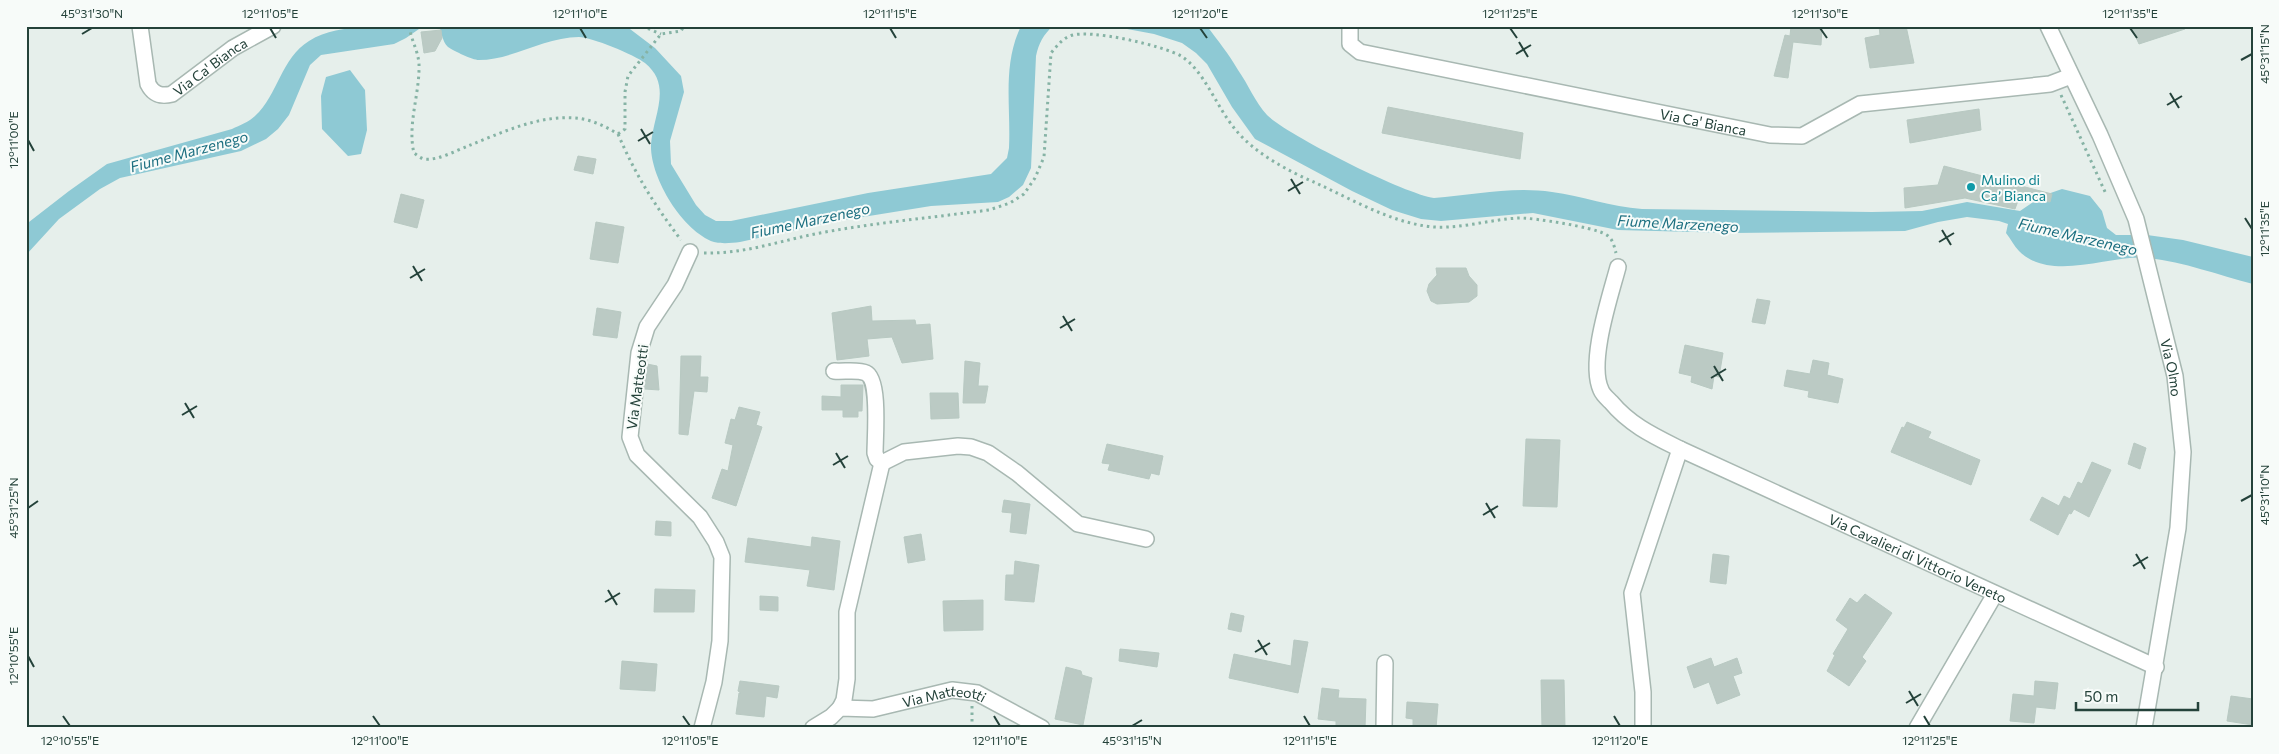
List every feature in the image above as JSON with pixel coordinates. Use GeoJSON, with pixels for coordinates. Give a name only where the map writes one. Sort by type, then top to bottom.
{"type":"FeatureCollection","features":[{"type":"Feature","properties":{"kind":"street","name":"Via Ca' Bianca"},"geometry":{"type":"LineString","coordinates":[[140,26],[148,84],[154,92],[162,96],[172,94],[216,60],[273,26]]}},
{"type":"Feature","properties":{"kind":"street","name":"Via Ca' Bianca"},"geometry":{"type":"LineString","coordinates":[[1350,26],[1350,44],[1360,52],[1770,135],[1802,136],[1860,104],[2050,84],[2071,76]]}},
{"type":"Feature","properties":{"kind":"street","name":"Via Olmo"},"geometry":{"type":"LineString","coordinates":[[2048,26],[2100,135],[2136,219],[2151,273],[2175,376],[2183,452],[2178,528],[2156,667],[2144,728]]}},
{"type":"Feature","properties":{"kind":"street","name":"Via Matteotti"},"geometry":{"type":"LineString","coordinates":[[690,252],[676,285],[647,327],[639,353],[630,437],[636,455],[700,517],[716,542],[722,557],[720,641],[714,682],[702,728]]}},
{"type":"Feature","properties":{"kind":"street","name":"Via Cavalieri di Vittorio Veneto"},"geometry":{"type":"LineString","coordinates":[[1618,267],[1603,326],[1596,370],[1602,391],[1618,411],[1637,427],[1680,450],[2156,667]]}},
{"type":"Feature","properties":{"kind":"street"},"geometry":{"type":"LineString","coordinates":[[834,372],[864,372],[871,377],[875,389],[875,453],[877,459],[882,463]]}},
{"type":"Feature","properties":{"kind":"street"},"geometry":{"type":"LineString","coordinates":[[813,728],[832,717],[844,700],[847,679],[847,612],[882,463],[889,458],[904,452],[958,446],[971,447],[988,453],[1017,473],[1078,524],[1146,539]]}},
{"type":"Feature","properties":{"kind":"street"},"geometry":{"type":"LineString","coordinates":[[1643,728],[1643,692],[1632,593],[1680,450]]}},
{"type":"Feature","properties":{"kind":"street"},"geometry":{"type":"LineString","coordinates":[[1917,728],[1995,594]]}},
{"type":"Feature","properties":{"kind":"street"},"geometry":{"type":"LineString","coordinates":[[1384,728],[1385,663]]}},
{"type":"Feature","properties":{"kind":"street","name":"Via Matteotti"},"geometry":{"type":"LineString","coordinates":[[840,708],[873,710],[944,691],[971,692],[1042,728]]}},
{"type":"Feature","properties":{"kind":"path"},"geometry":{"type":"LineString","coordinates":[[409,26],[411,39],[417,51],[418,95],[412,145],[414,153],[423,159],[436,158],[513,128],[544,120],[575,118],[601,124],[618,134],[631,164],[651,200],[690,252],[725,254],[751,250],[828,231],[989,210],[1010,203],[1024,194],[1035,178],[1044,157],[1051,54],[1060,42],[1072,35],[1089,34],[1154,45],[1181,56],[1194,68],[1222,113],[1244,139],[1263,154],[1312,182],[1397,219],[1426,226],[1455,226],[1520,218],[1552,222],[1606,234],[1613,242],[1618,267]]}},
{"type":"Feature","properties":{"kind":"path"},"geometry":{"type":"LineString","coordinates":[[642,26],[661,34],[681,31],[684,26]]}},
{"type":"Feature","properties":{"kind":"path"},"geometry":{"type":"LineString","coordinates":[[618,134],[625,129],[625,92],[628,76],[661,34]]}},
{"type":"Feature","properties":{"kind":"path"},"geometry":{"type":"LineString","coordinates":[[2062,98],[2108,196]]}},
{"type":"Feature","properties":{"kind":"water","name":"Fiume Marzenego"},"geometry":{"type":"Polygon","coordinates":[[[364,26],[437,26],[419,29],[394,44],[321,55],[310,65],[289,115],[278,129],[266,139],[241,151],[120,178],[100,189],[59,219],[26,255],[26,226],[29,222],[107,164],[232,129],[247,122],[263,107],[292,57],[300,48],[322,34],[364,26]]]}},
{"type":"Feature","properties":{"kind":"water","name":"Fiume Marzenego"},"geometry":{"type":"Polygon","coordinates":[[[439,26],[626,26],[655,48],[681,76],[684,92],[670,141],[671,164],[696,205],[705,215],[716,221],[731,221],[868,193],[991,174],[1007,158],[1009,148],[1009,71],[1015,41],[1021,26],[1053,26],[1042,40],[1036,56],[1031,168],[1023,185],[1009,197],[998,202],[931,206],[838,221],[740,242],[724,243],[714,242],[702,236],[691,227],[680,215],[662,187],[652,158],[651,145],[660,91],[658,81],[645,63],[613,47],[579,37],[554,41],[491,59],[476,60],[448,47],[443,40],[439,26]]]}},
{"type":"Feature","properties":{"kind":"water","name":"Fiume Marzenego"},"geometry":{"type":"Polygon","coordinates":[[[1111,26],[1207,26],[1231,58],[1255,99],[1267,115],[1297,136],[1347,162],[1398,186],[1434,198],[1537,190],[1642,209],[1922,211],[1967,202],[2020,211],[2042,196],[2062,189],[2090,196],[2102,211],[2107,228],[2116,235],[2147,235],[2183,240],[2253,257],[2253,284],[2188,266],[2149,258],[2134,258],[2082,265],[2047,265],[2032,260],[2019,251],[2006,233],[2008,224],[1967,217],[1938,222],[1905,231],[1732,233],[1618,230],[1533,213],[1441,221],[1421,219],[1392,210],[1352,191],[1255,139],[1232,107],[1207,64],[1182,43],[1154,34],[1111,26]]]}},
{"type":"Feature","properties":{"kind":"water"},"geometry":{"type":"Polygon","coordinates":[[[350,70],[365,90],[367,130],[361,154],[348,156],[322,129],[321,96],[326,77],[350,70]]]}},
{"type":"Feature","properties":{"kind":"building"},"geometry":{"type":"Polygon","coordinates":[[[1791,26],[1822,26],[1821,45],[1793,42],[1788,78],[1774,76],[1785,35],[1790,36],[1791,26]]]}},
{"type":"Feature","properties":{"kind":"building"},"geometry":{"type":"Polygon","coordinates":[[[1879,26],[1906,26],[1914,63],[1870,68],[1865,38],[1880,35],[1879,26]]]}},
{"type":"Feature","properties":{"kind":"building"},"geometry":{"type":"Polygon","coordinates":[[[2131,26],[2185,26],[2185,29],[2139,44],[2131,26]]]}},
{"type":"Feature","properties":{"kind":"building"},"geometry":{"type":"Polygon","coordinates":[[[441,30],[442,38],[435,51],[424,53],[421,32],[441,30]]]}},
{"type":"Feature","properties":{"kind":"building"},"geometry":{"type":"Polygon","coordinates":[[[1388,107],[1523,133],[1520,159],[1382,133],[1388,107]]]}},
{"type":"Feature","properties":{"kind":"building"},"geometry":{"type":"Polygon","coordinates":[[[1979,109],[1981,130],[1910,143],[1907,120],[1979,109]]]}},
{"type":"Feature","properties":{"kind":"building"},"geometry":{"type":"Polygon","coordinates":[[[578,156],[596,159],[593,174],[574,170],[578,156]]]}},
{"type":"Feature","properties":{"kind":"building","name":"Mulino di Ca’ Bianca"},"geometry":{"type":"Polygon","coordinates":[[[1944,166],[2052,194],[2050,202],[2019,198],[2015,209],[1965,198],[1905,208],[1904,188],[1938,185],[1944,166]]]}},
{"type":"Feature","properties":{"kind":"building"},"geometry":{"type":"Polygon","coordinates":[[[401,194],[424,200],[417,228],[394,222],[401,194]]]}},
{"type":"Feature","properties":{"kind":"building"},"geometry":{"type":"Polygon","coordinates":[[[596,222],[624,227],[618,263],[590,259],[596,222]]]}},
{"type":"Feature","properties":{"kind":"building"},"geometry":{"type":"Polygon","coordinates":[[[1436,268],[1466,268],[1469,276],[1477,285],[1477,296],[1469,302],[1437,304],[1431,301],[1427,291],[1429,284],[1437,275],[1436,268]]]}},
{"type":"Feature","properties":{"kind":"building"},"geometry":{"type":"Polygon","coordinates":[[[1757,299],[1770,301],[1765,324],[1752,322],[1757,299]]]}},
{"type":"Feature","properties":{"kind":"building"},"geometry":{"type":"Polygon","coordinates":[[[871,306],[872,321],[915,320],[916,325],[930,324],[933,359],[902,363],[892,337],[867,339],[869,356],[837,360],[832,313],[871,306]]]}},
{"type":"Feature","properties":{"kind":"building"},"geometry":{"type":"Polygon","coordinates":[[[597,308],[621,312],[617,338],[593,335],[597,308]]]}},
{"type":"Feature","properties":{"kind":"building"},"geometry":{"type":"Polygon","coordinates":[[[1685,345],[1723,353],[1719,377],[1714,376],[1712,389],[1691,382],[1692,376],[1679,373],[1685,345]]]}},
{"type":"Feature","properties":{"kind":"building"},"geometry":{"type":"Polygon","coordinates":[[[681,356],[701,356],[700,377],[708,377],[707,392],[694,391],[688,435],[679,434],[681,356]]]}},
{"type":"Feature","properties":{"kind":"building"},"geometry":{"type":"Polygon","coordinates":[[[1813,360],[1829,363],[1827,375],[1843,379],[1838,403],[1808,397],[1809,391],[1784,386],[1787,370],[1810,374],[1813,360]]]}},
{"type":"Feature","properties":{"kind":"building"},"geometry":{"type":"Polygon","coordinates":[[[965,361],[980,363],[978,386],[988,386],[985,403],[963,403],[965,361]]]}},
{"type":"Feature","properties":{"kind":"building"},"geometry":{"type":"Polygon","coordinates":[[[647,364],[657,366],[659,390],[645,389],[647,364]]]}},
{"type":"Feature","properties":{"kind":"building"},"geometry":{"type":"Polygon","coordinates":[[[841,385],[863,385],[862,411],[858,411],[858,417],[843,417],[843,410],[822,410],[822,396],[841,397],[841,385]]]}},
{"type":"Feature","properties":{"kind":"building"},"geometry":{"type":"Polygon","coordinates":[[[930,393],[958,393],[959,418],[931,419],[930,393]]]}},
{"type":"Feature","properties":{"kind":"building"},"geometry":{"type":"Polygon","coordinates":[[[739,407],[760,412],[756,425],[762,427],[736,506],[712,498],[722,469],[728,471],[733,445],[725,443],[731,419],[735,420],[739,407]]]}},
{"type":"Feature","properties":{"kind":"building"},"geometry":{"type":"Polygon","coordinates":[[[1907,422],[1931,432],[1928,438],[1980,460],[1971,485],[1891,452],[1902,427],[1904,428],[1907,422]]]}},
{"type":"Feature","properties":{"kind":"building"},"geometry":{"type":"Polygon","coordinates":[[[1526,439],[1560,440],[1557,507],[1523,506],[1526,439]]]}},
{"type":"Feature","properties":{"kind":"building"},"geometry":{"type":"Polygon","coordinates":[[[2134,443],[2146,448],[2140,469],[2128,464],[2134,443]]]}},
{"type":"Feature","properties":{"kind":"building"},"geometry":{"type":"Polygon","coordinates":[[[1107,444],[1163,456],[1159,475],[1151,473],[1149,479],[1108,470],[1110,464],[1102,463],[1107,444]]]}},
{"type":"Feature","properties":{"kind":"building"},"geometry":{"type":"Polygon","coordinates":[[[2092,462],[2111,470],[2089,517],[2074,509],[2071,514],[2069,513],[2058,535],[2030,520],[2042,497],[2059,506],[2064,496],[2070,499],[2078,482],[2082,484],[2092,462]]]}},
{"type":"Feature","properties":{"kind":"building"},"geometry":{"type":"Polygon","coordinates":[[[1004,500],[1030,504],[1026,534],[1010,532],[1012,513],[1002,512],[1004,500]]]}},
{"type":"Feature","properties":{"kind":"building"},"geometry":{"type":"Polygon","coordinates":[[[656,521],[671,522],[671,536],[655,535],[656,521]]]}},
{"type":"Feature","properties":{"kind":"building"},"geometry":{"type":"Polygon","coordinates":[[[921,534],[925,560],[908,563],[904,537],[921,534]]]}},
{"type":"Feature","properties":{"kind":"building"},"geometry":{"type":"Polygon","coordinates":[[[812,537],[840,541],[834,590],[807,586],[810,570],[745,562],[748,538],[811,547],[812,537]]]}},
{"type":"Feature","properties":{"kind":"building"},"geometry":{"type":"Polygon","coordinates":[[[1713,554],[1729,556],[1726,584],[1710,582],[1713,554]]]}},
{"type":"Feature","properties":{"kind":"building"},"geometry":{"type":"Polygon","coordinates":[[[1015,561],[1039,565],[1034,602],[1005,600],[1006,575],[1014,575],[1015,561]]]}},
{"type":"Feature","properties":{"kind":"building"},"geometry":{"type":"Polygon","coordinates":[[[655,589],[695,590],[694,612],[654,612],[655,589]]]}},
{"type":"Feature","properties":{"kind":"building"},"geometry":{"type":"Polygon","coordinates":[[[1865,594],[1892,613],[1862,657],[1866,661],[1849,686],[1827,671],[1835,655],[1833,654],[1848,629],[1836,620],[1850,598],[1857,603],[1865,594]]]}},
{"type":"Feature","properties":{"kind":"building"},"geometry":{"type":"Polygon","coordinates":[[[760,596],[778,597],[778,611],[760,610],[760,596]]]}},
{"type":"Feature","properties":{"kind":"building"},"geometry":{"type":"Polygon","coordinates":[[[983,600],[983,630],[944,631],[943,601],[983,600]]]}},
{"type":"Feature","properties":{"kind":"building"},"geometry":{"type":"Polygon","coordinates":[[[1231,613],[1244,616],[1241,632],[1228,629],[1231,613]]]}},
{"type":"Feature","properties":{"kind":"building"},"geometry":{"type":"Polygon","coordinates":[[[1294,640],[1308,642],[1298,693],[1229,678],[1234,654],[1291,666],[1294,640]]]}},
{"type":"Feature","properties":{"kind":"building"},"geometry":{"type":"Polygon","coordinates":[[[1120,649],[1159,653],[1157,667],[1119,661],[1120,649]]]}},
{"type":"Feature","properties":{"kind":"building"},"geometry":{"type":"Polygon","coordinates":[[[1711,658],[1714,667],[1737,658],[1742,673],[1733,676],[1740,695],[1717,704],[1709,682],[1694,688],[1687,667],[1711,658]]]}},
{"type":"Feature","properties":{"kind":"building"},"geometry":{"type":"Polygon","coordinates":[[[622,661],[657,664],[655,691],[620,689],[622,661]]]}},
{"type":"Feature","properties":{"kind":"building"},"geometry":{"type":"Polygon","coordinates":[[[1066,667],[1081,671],[1082,675],[1092,678],[1083,725],[1055,719],[1066,667]]]}},
{"type":"Feature","properties":{"kind":"building"},"geometry":{"type":"Polygon","coordinates":[[[1541,680],[1564,680],[1565,728],[1542,728],[1541,680]]]}},
{"type":"Feature","properties":{"kind":"building"},"geometry":{"type":"Polygon","coordinates":[[[740,681],[779,686],[777,698],[766,696],[764,717],[736,714],[739,693],[741,693],[738,691],[740,681]]]}},
{"type":"Feature","properties":{"kind":"building"},"geometry":{"type":"Polygon","coordinates":[[[2035,681],[2058,683],[2055,709],[2036,707],[2034,723],[2010,721],[2013,694],[2034,696],[2035,681]]]}},
{"type":"Feature","properties":{"kind":"building"},"geometry":{"type":"Polygon","coordinates":[[[1322,688],[1339,690],[1338,698],[1366,699],[1365,728],[1336,728],[1336,721],[1318,719],[1322,688]]]}},
{"type":"Feature","properties":{"kind":"building"},"geometry":{"type":"Polygon","coordinates":[[[2231,696],[2253,699],[2253,725],[2227,721],[2231,696]]]}},
{"type":"Feature","properties":{"kind":"building"},"geometry":{"type":"Polygon","coordinates":[[[1407,702],[1438,704],[1436,728],[1413,728],[1413,719],[1406,718],[1407,702]]]}},
{"type":"Feature","properties":{"kind":"place","name":"Mulino di Ca’ Bianca"},"geometry":{"type":"Point","coordinates":[1971,187]}}]}
